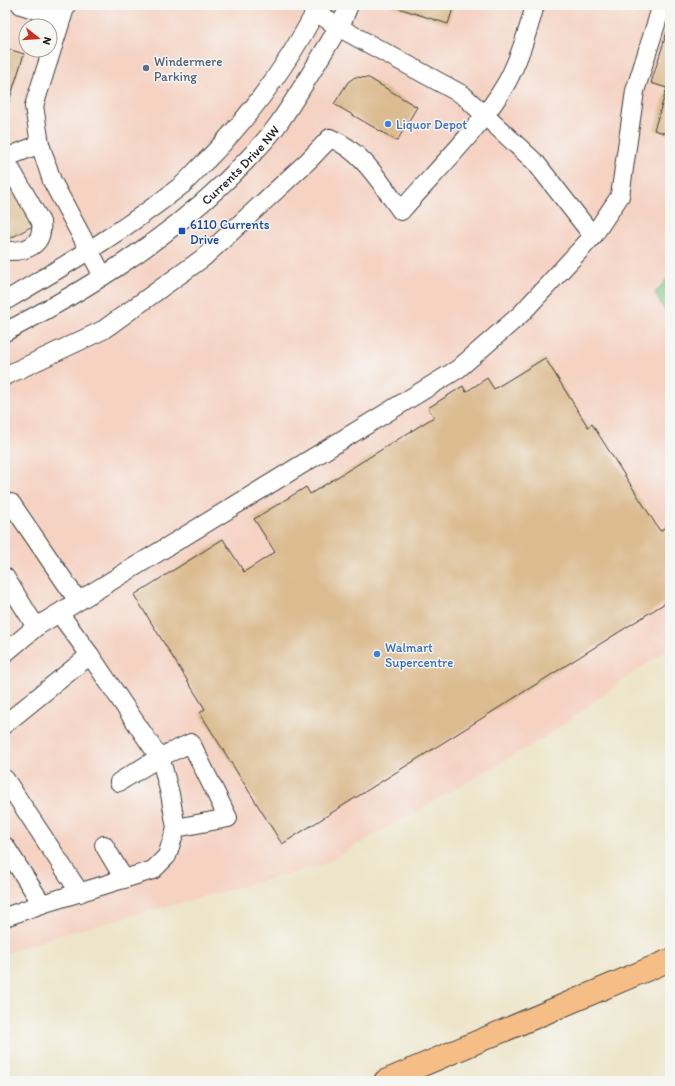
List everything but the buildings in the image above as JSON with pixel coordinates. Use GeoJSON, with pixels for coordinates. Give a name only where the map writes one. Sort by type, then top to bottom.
{"type":"FeatureCollection","features":[{"type":"Feature","properties":{"kind":"highway"},"geometry":{"type":"LineString","coordinates":[[385,1081],[670,960]]}},
{"type":"Feature","properties":{"kind":"street"},"geometry":{"type":"LineString","coordinates":[[21,5],[63,12],[34,106],[40,144],[52,181],[103,276]]}},
{"type":"Feature","properties":{"kind":"street","name":"Currents Drive NW"},"geometry":{"type":"LineString","coordinates":[[5,332],[63,302],[130,259],[194,212],[253,155],[279,123],[338,27],[349,5]]}},
{"type":"Feature","properties":{"kind":"street"},"geometry":{"type":"LineString","coordinates":[[5,376],[103,330],[197,263],[310,160],[330,138],[341,142],[369,166],[401,212],[485,115],[515,65],[536,5]]}},
{"type":"Feature","properties":{"kind":"street"},"geometry":{"type":"LineString","coordinates":[[5,653],[36,627],[458,369],[521,314],[593,236],[620,196],[635,91],[662,5]]}},
{"type":"Feature","properties":{"kind":"street"},"geometry":{"type":"LineString","coordinates":[[317,8],[338,27],[463,95],[536,163],[593,236]]}},
{"type":"Feature","properties":{"kind":"street","name":"Currents Drive NW"},"geometry":{"type":"LineString","coordinates":[[5,301],[89,252],[182,184],[237,130],[261,100],[303,35],[317,8]]}},
{"type":"Feature","properties":{"kind":"street"},"geometry":{"type":"LineString","coordinates":[[5,251],[26,250],[38,241],[42,231],[41,222],[5,159],[40,144]]}},
{"type":"Feature","properties":{"kind":"street"},"geometry":{"type":"LineString","coordinates":[[7,502],[78,601]]}},
{"type":"Feature","properties":{"kind":"street"},"geometry":{"type":"LineString","coordinates":[[5,577],[36,627]]}},
{"type":"Feature","properties":{"kind":"street"},"geometry":{"type":"LineString","coordinates":[[5,917],[153,870],[167,856],[176,828],[170,794],[160,757],[90,655],[59,613]]}},
{"type":"Feature","properties":{"kind":"street"},"geometry":{"type":"LineString","coordinates":[[5,724],[90,655]]}},
{"type":"Feature","properties":{"kind":"street"},"geometry":{"type":"LineString","coordinates":[[119,782],[160,757],[191,743],[228,818],[176,828]]}},
{"type":"Feature","properties":{"kind":"street"},"geometry":{"type":"LineString","coordinates":[[5,778],[80,893]]}},
{"type":"Feature","properties":{"kind":"street"},"geometry":{"type":"LineString","coordinates":[[5,846],[42,904]]}},
{"type":"Feature","properties":{"kind":"street"},"geometry":{"type":"LineString","coordinates":[[104,846],[124,879]]}},
{"type":"Feature","properties":{"kind":"shaded area"},"geometry":{"type":"Polygon","coordinates":[[[5,5],[670,5],[670,647],[544,738],[322,865],[64,934],[5,953],[5,5]]]}},
{"type":"Feature","properties":{"kind":"green space"},"geometry":{"type":"Polygon","coordinates":[[[670,276],[670,320],[655,293],[670,276]]]}},
{"type":"Feature","properties":{"kind":"place","name":"Windermere Parking"},"geometry":{"type":"Point","coordinates":[146,68]}},
{"type":"Feature","properties":{"kind":"place","name":"Liquor Depot"},"geometry":{"type":"Point","coordinates":[388,124]}},
{"type":"Feature","properties":{"kind":"place","name":"6110 Currents Drive"},"geometry":{"type":"Point","coordinates":[182,231]}},
{"type":"Feature","properties":{"kind":"place","name":"Walmart Supercentre"},"geometry":{"type":"Point","coordinates":[377,654]}}]}
